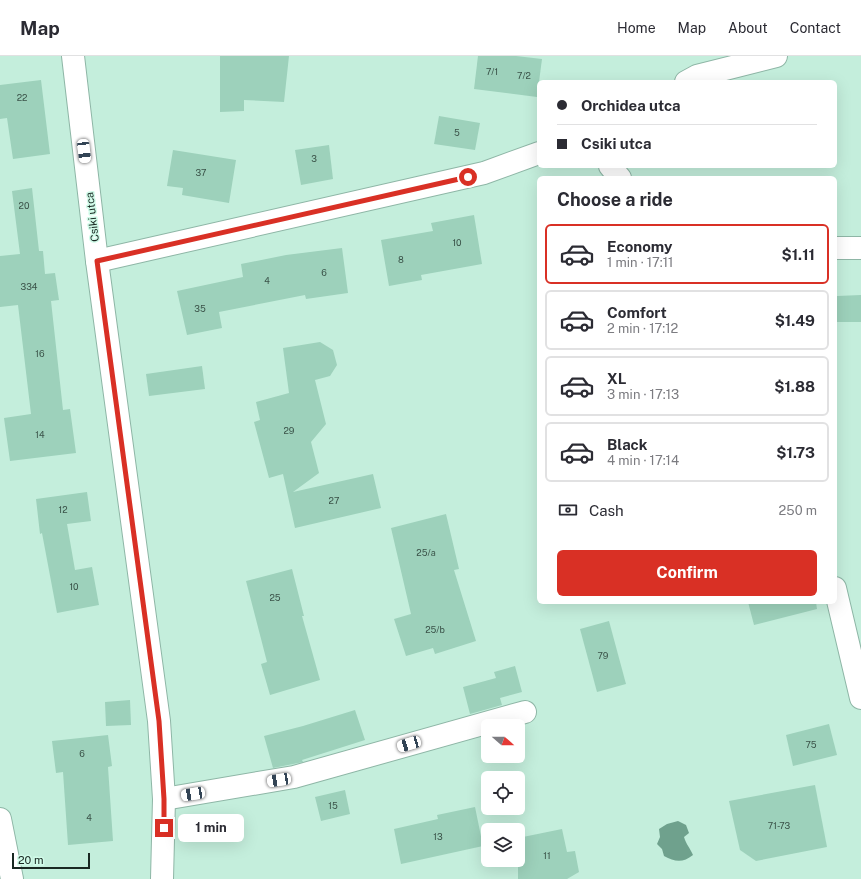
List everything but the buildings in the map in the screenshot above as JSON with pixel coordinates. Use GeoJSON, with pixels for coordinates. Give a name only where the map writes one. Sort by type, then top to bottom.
{"type":"FeatureCollection","features":[{"type":"Feature","properties":{"kind":"street","name":"Csiki utca"},"geometry":{"type":"LineString","coordinates":[[73,56],[97,261],[159,721],[164,799],[162,879]]}},
{"type":"Feature","properties":{"kind":"street"},"geometry":{"type":"LineString","coordinates":[[690,80],[697,76],[776,56]]}},
{"type":"Feature","properties":{"kind":"street"},"geometry":{"type":"LineString","coordinates":[[97,261],[484,173],[537,155]]}},
{"type":"Feature","properties":{"kind":"street"},"geometry":{"type":"LineString","coordinates":[[612,168],[618,176]]}},
{"type":"Feature","properties":{"kind":"street"},"geometry":{"type":"LineString","coordinates":[[837,248],[861,248]]}},
{"type":"Feature","properties":{"kind":"street"},"geometry":{"type":"LineString","coordinates":[[837,594],[856,653],[861,698]]}},
{"type":"Feature","properties":{"kind":"street"},"geometry":{"type":"LineString","coordinates":[[164,799],[294,777],[525,712]]}},
{"type":"Feature","properties":{"kind":"street"},"geometry":{"type":"LineString","coordinates":[[0,819],[12,879]]}},
{"type":"Feature","properties":{"kind":"shaded area"},"geometry":{"type":"Polygon","coordinates":[[[678,821],[686,825],[689,833],[684,837],[693,855],[679,861],[672,860],[664,856],[662,849],[657,844],[660,837],[659,829],[667,824],[678,821]]]}},
{"type":"Feature","properties":{"kind":"route"},"geometry":{"type":"LineString","coordinates":[[164,828],[164,799],[159,721],[97,261],[468,177]]}}]}
